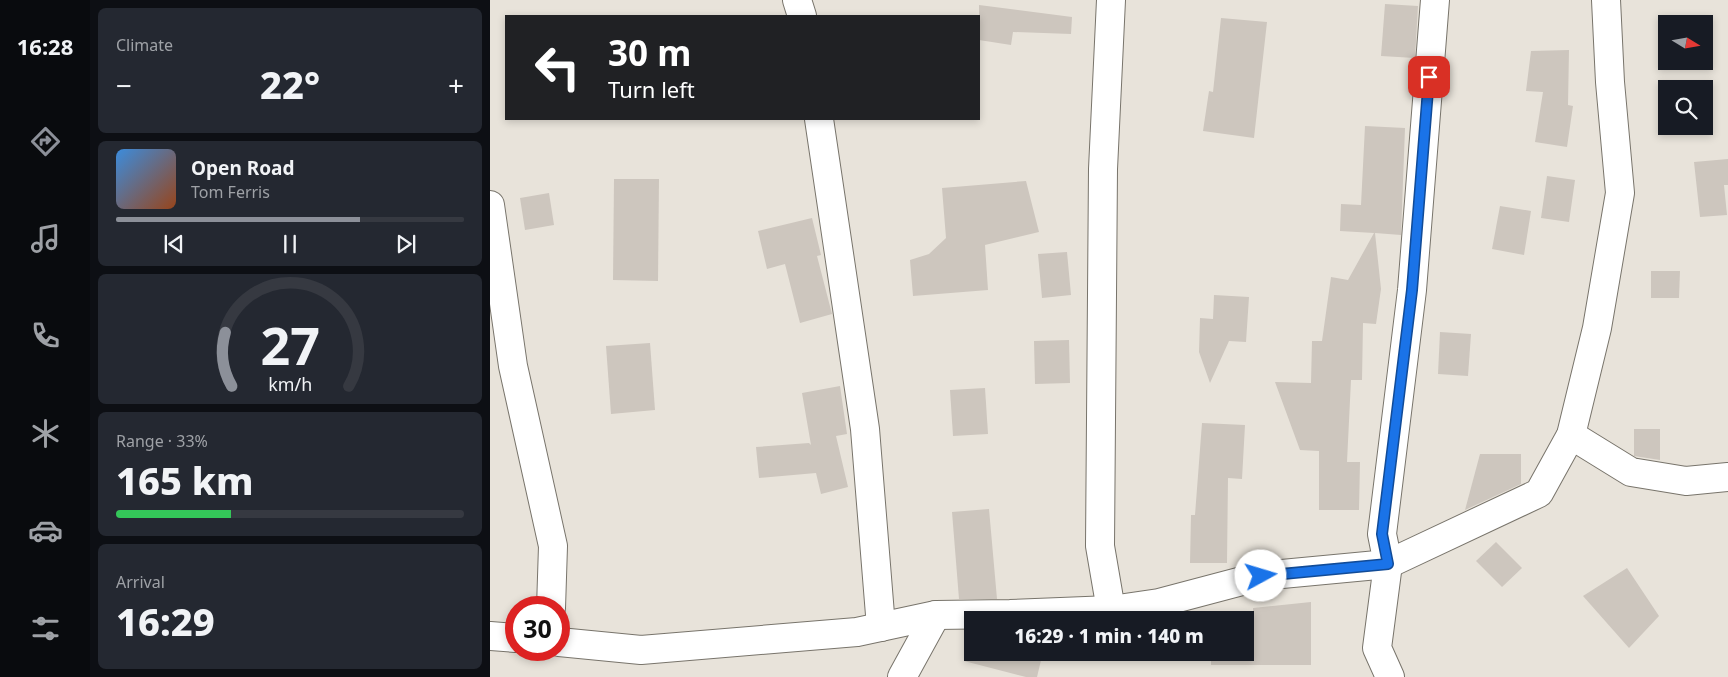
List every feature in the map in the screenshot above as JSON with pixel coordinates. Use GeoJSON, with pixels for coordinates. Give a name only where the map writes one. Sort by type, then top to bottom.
{"type":"FeatureCollection","features":[{"type":"Feature","properties":{"kind":"street"},"geometry":{"type":"LineString","coordinates":[[797,0],[802,15]]}},
{"type":"Feature","properties":{"kind":"street"},"geometry":{"type":"LineString","coordinates":[[1111,0],[1103,169],[1100,546],[1112,610]]}},
{"type":"Feature","properties":{"kind":"street"},"geometry":{"type":"LineString","coordinates":[[1390,677],[1377,648],[1388,564],[1382,534],[1412,290],[1435,0]]}},
{"type":"Feature","properties":{"kind":"street"},"geometry":{"type":"LineString","coordinates":[[570,643],[641,650],[857,632],[936,615],[1112,610],[1159,603],[1261,576],[1388,564],[1539,493],[1571,435],[1597,328],[1620,193],[1610,82],[1606,0]]}},
{"type":"Feature","properties":{"kind":"street"},"geometry":{"type":"LineString","coordinates":[[819,120],[865,429],[881,627]]}},
{"type":"Feature","properties":{"kind":"street"},"geometry":{"type":"LineString","coordinates":[[490,205],[513,366],[553,546],[551,596]]}},
{"type":"Feature","properties":{"kind":"street"},"geometry":{"type":"LineString","coordinates":[[1571,435],[1632,472],[1686,480],[1728,477]]}},
{"type":"Feature","properties":{"kind":"street"},"geometry":{"type":"LineString","coordinates":[[902,677],[936,615]]}},
{"type":"Feature","properties":{"kind":"street"},"geometry":{"type":"LineString","coordinates":[[490,636],[505,637]]}},
{"type":"Feature","properties":{"kind":"building"},"geometry":{"type":"Polygon","coordinates":[[[1385,4],[1418,6],[1415,58],[1381,56],[1385,4]]]}},
{"type":"Feature","properties":{"kind":"building"},"geometry":{"type":"Polygon","coordinates":[[[979,5],[1072,17],[1071,34],[1013,32],[1011,45],[980,40],[979,5]]]}},
{"type":"Feature","properties":{"kind":"building"},"geometry":{"type":"Polygon","coordinates":[[[1221,18],[1267,22],[1254,138],[1203,131],[1209,91],[1213,92],[1221,18]]]}},
{"type":"Feature","properties":{"kind":"building"},"geometry":{"type":"Polygon","coordinates":[[[1569,50],[1568,105],[1573,106],[1567,147],[1535,142],[1543,92],[1526,91],[1531,51],[1569,50]]]}},
{"type":"Feature","properties":{"kind":"building"},"geometry":{"type":"Polygon","coordinates":[[[1365,126],[1405,128],[1401,235],[1375,233],[1381,289],[1376,324],[1363,323],[1362,380],[1351,380],[1347,462],[1360,462],[1359,510],[1319,510],[1319,451],[1300,450],[1275,382],[1311,383],[1312,341],[1322,341],[1331,277],[1348,280],[1374,233],[1340,231],[1341,204],[1361,205],[1365,126]]]}},
{"type":"Feature","properties":{"kind":"building"},"geometry":{"type":"Polygon","coordinates":[[[1728,159],[1728,185],[1724,185],[1727,215],[1700,217],[1694,162],[1728,159]]]}},
{"type":"Feature","properties":{"kind":"building"},"geometry":{"type":"Polygon","coordinates":[[[1547,176],[1575,180],[1569,222],[1541,218],[1547,176]]]}},
{"type":"Feature","properties":{"kind":"building"},"geometry":{"type":"Polygon","coordinates":[[[614,179],[659,179],[658,281],[613,280],[614,179]]]}},
{"type":"Feature","properties":{"kind":"building"},"geometry":{"type":"Polygon","coordinates":[[[1026,181],[1039,232],[985,245],[988,290],[913,296],[910,260],[929,254],[946,238],[942,188],[1026,181]]]}},
{"type":"Feature","properties":{"kind":"building"},"geometry":{"type":"Polygon","coordinates":[[[549,193],[554,225],[525,230],[520,198],[549,193]]]}},
{"type":"Feature","properties":{"kind":"building"},"geometry":{"type":"Polygon","coordinates":[[[1500,206],[1531,211],[1524,255],[1492,249],[1500,206]]]}},
{"type":"Feature","properties":{"kind":"building"},"geometry":{"type":"Polygon","coordinates":[[[812,218],[821,255],[817,256],[832,314],[800,323],[785,264],[767,269],[758,231],[812,218]]]}},
{"type":"Feature","properties":{"kind":"building"},"geometry":{"type":"Polygon","coordinates":[[[1067,252],[1071,295],[1042,298],[1038,254],[1067,252]]]}},
{"type":"Feature","properties":{"kind":"building"},"geometry":{"type":"Polygon","coordinates":[[[1651,271],[1680,271],[1679,298],[1651,298],[1651,271]]]}},
{"type":"Feature","properties":{"kind":"building"},"geometry":{"type":"Polygon","coordinates":[[[1214,295],[1249,297],[1246,342],[1229,341],[1210,383],[1199,352],[1200,318],[1213,319],[1214,295]]]}},
{"type":"Feature","properties":{"kind":"building"},"geometry":{"type":"Polygon","coordinates":[[[1440,332],[1471,334],[1468,376],[1438,374],[1440,332]]]}},
{"type":"Feature","properties":{"kind":"building"},"geometry":{"type":"Polygon","coordinates":[[[1069,340],[1070,383],[1035,384],[1034,341],[1069,340]]]}},
{"type":"Feature","properties":{"kind":"building"},"geometry":{"type":"Polygon","coordinates":[[[650,343],[655,410],[611,414],[606,346],[650,343]]]}},
{"type":"Feature","properties":{"kind":"building"},"geometry":{"type":"Polygon","coordinates":[[[840,386],[847,434],[836,436],[848,487],[821,494],[816,473],[759,478],[756,447],[809,443],[811,445],[802,393],[840,386]]]}},
{"type":"Feature","properties":{"kind":"building"},"geometry":{"type":"Polygon","coordinates":[[[985,388],[988,434],[953,436],[950,390],[985,388]]]}},
{"type":"Feature","properties":{"kind":"building"},"geometry":{"type":"Polygon","coordinates":[[[1202,423],[1245,425],[1242,479],[1228,478],[1227,563],[1190,563],[1191,515],[1195,515],[1202,423]]]}},
{"type":"Feature","properties":{"kind":"building"},"geometry":{"type":"Polygon","coordinates":[[[1634,429],[1660,429],[1660,460],[1634,456],[1634,429]]]}},
{"type":"Feature","properties":{"kind":"building"},"geometry":{"type":"Polygon","coordinates":[[[1480,454],[1521,454],[1521,484],[1465,510],[1480,454]]]}},
{"type":"Feature","properties":{"kind":"building"},"geometry":{"type":"Polygon","coordinates":[[[989,509],[997,599],[959,599],[952,512],[989,509]]]}},
{"type":"Feature","properties":{"kind":"building"},"geometry":{"type":"Polygon","coordinates":[[[1496,542],[1522,568],[1502,587],[1476,561],[1496,542]]]}},
{"type":"Feature","properties":{"kind":"building"},"geometry":{"type":"Polygon","coordinates":[[[1627,568],[1659,616],[1629,648],[1583,596],[1627,568]]]}},
{"type":"Feature","properties":{"kind":"building"},"geometry":{"type":"Polygon","coordinates":[[[1311,602],[1311,665],[1211,665],[1211,661],[1254,661],[1253,608],[1311,602]]]}},
{"type":"Feature","properties":{"kind":"building"},"geometry":{"type":"Polygon","coordinates":[[[964,661],[1041,661],[1037,677],[1026,677],[964,661]]]}},
{"type":"Feature","properties":{"kind":"route"},"geometry":{"type":"LineString","coordinates":[[1261,576],[1388,564],[1382,534],[1412,290],[1429,77]]}}]}
